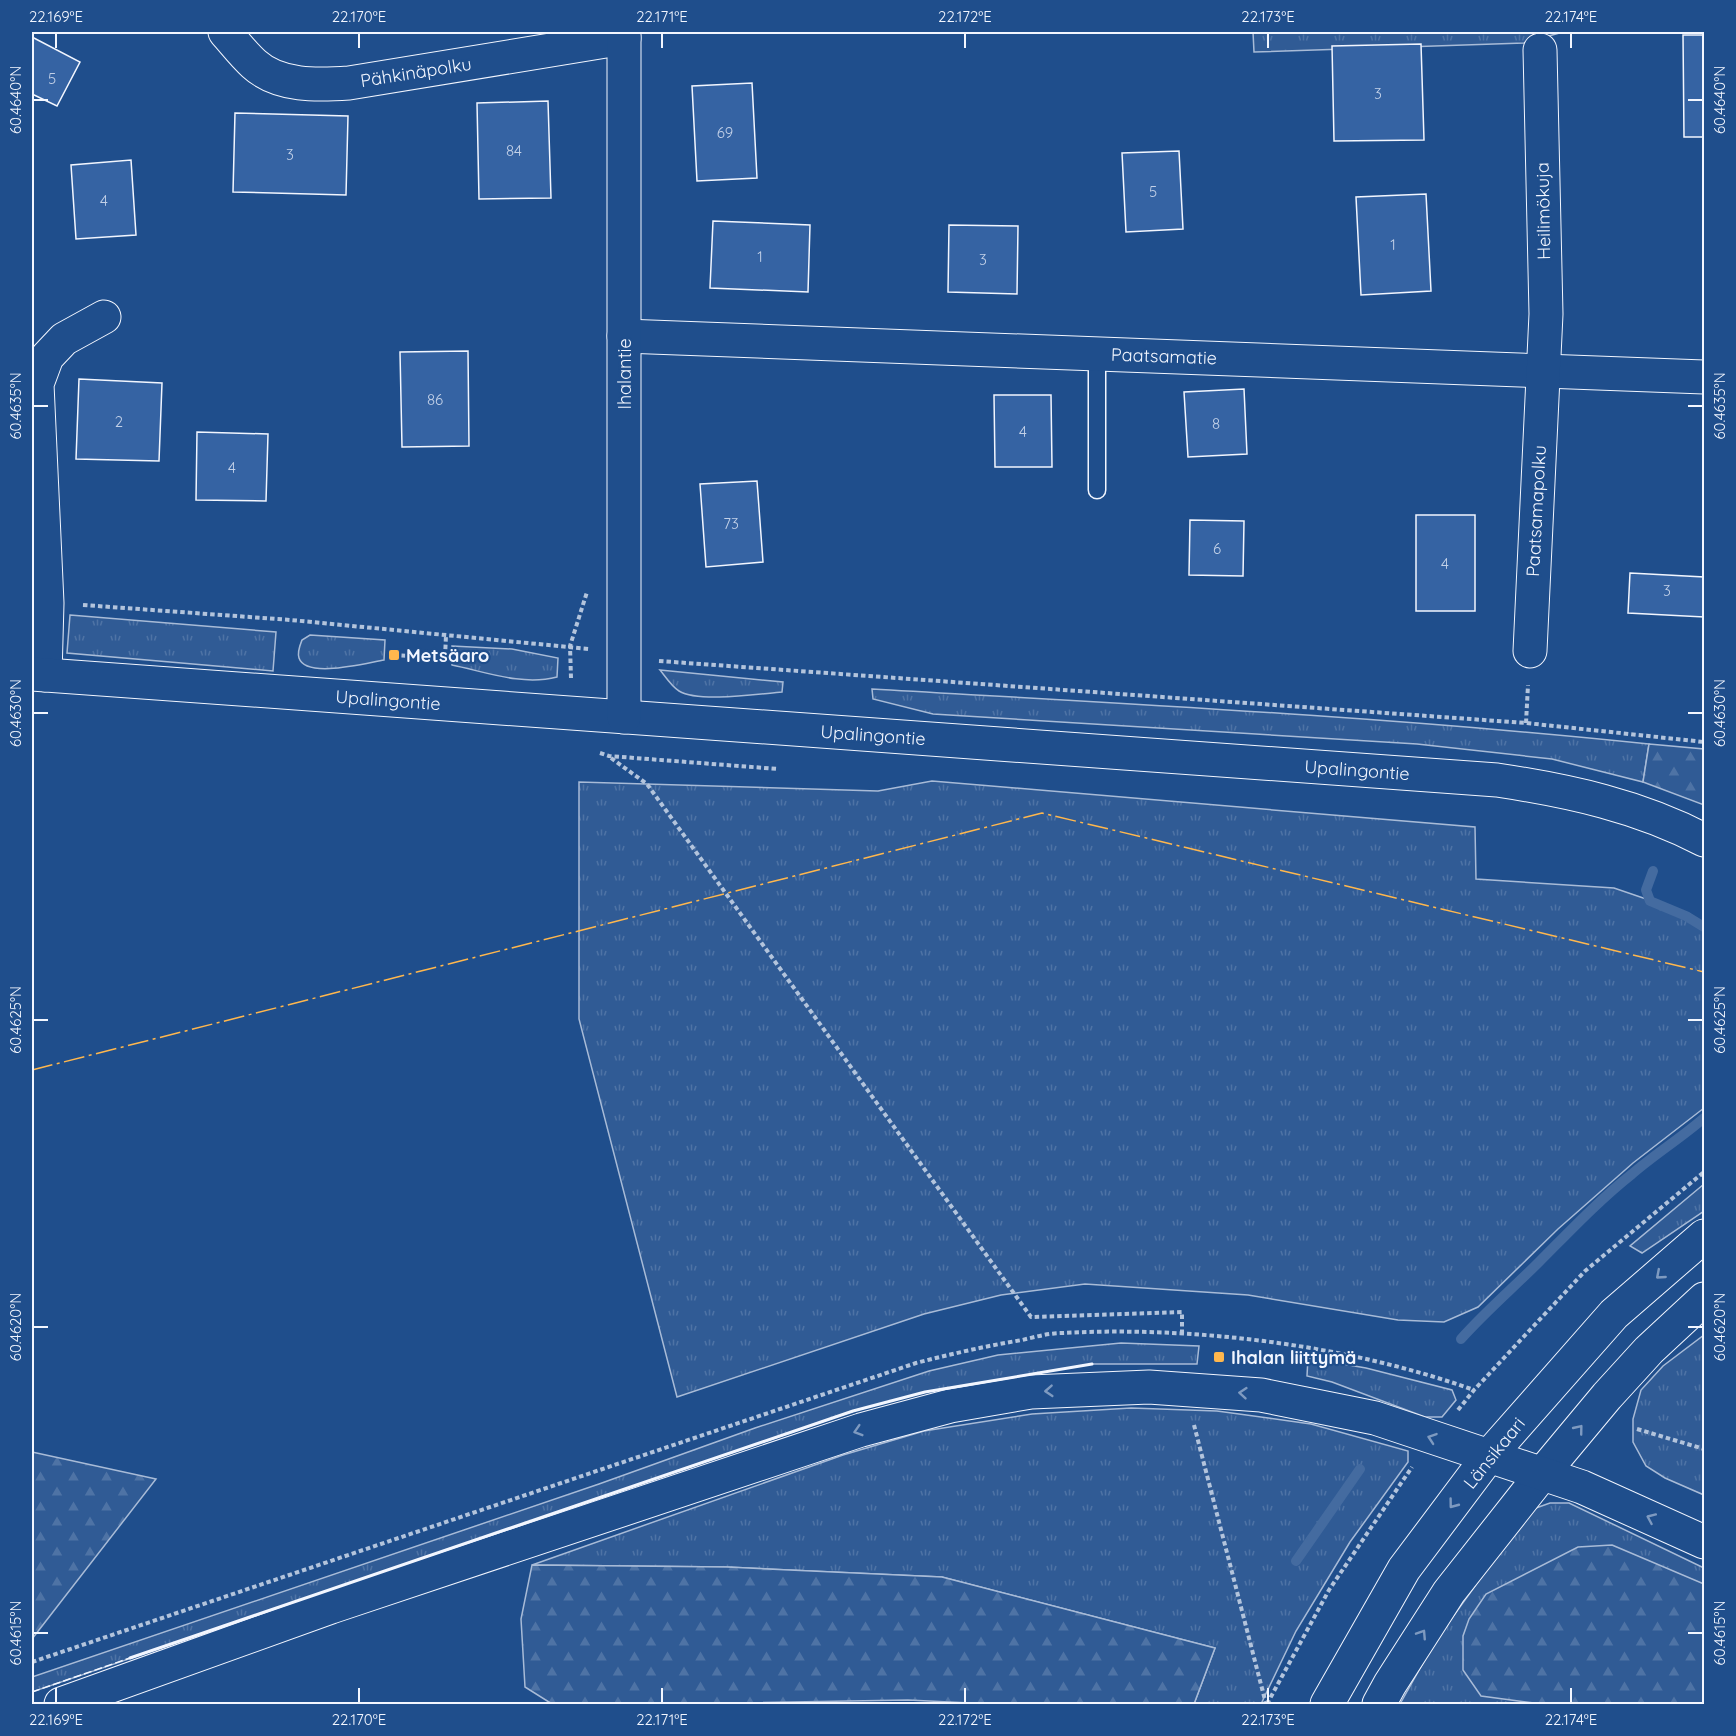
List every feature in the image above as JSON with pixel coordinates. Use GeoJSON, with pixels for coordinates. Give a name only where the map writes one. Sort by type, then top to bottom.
{"type":"FeatureCollection","features":[{"type":"Feature","properties":{"kind":"street","name":"Pähkinäpolku"},"geometry":{"type":"LineString","coordinates":[[225,32],[255,65],[283,80],[315,86],[624,35]]}},
{"type":"Feature","properties":{"kind":"street","name":"Ihalantie"},"geometry":{"type":"LineString","coordinates":[[624,35],[624,717]]}},
{"type":"Feature","properties":{"kind":"street","name":"Heilimökuja"},"geometry":{"type":"LineString","coordinates":[[1540,50],[1546,314],[1542,371]]}},
{"type":"Feature","properties":{"kind":"street"},"geometry":{"type":"LineString","coordinates":[[38,675],[47,603],[38,384],[47,357],[64,339],[104,317]]}},
{"type":"Feature","properties":{"kind":"street","name":"Paatsamatie"},"geometry":{"type":"LineString","coordinates":[[624,336],[1704,377]]}},
{"type":"Feature","properties":{"kind":"street","name":"Paatsamapolku"},"geometry":{"type":"LineString","coordinates":[[1530,651],[1542,371]]}},
{"type":"Feature","properties":{"kind":"street","name":"Upalingontie"},"geometry":{"type":"LineString","coordinates":[[38,675],[1497,780],[1559,789],[1626,806],[1681,828],[1704,840]]}},
{"type":"Feature","properties":{"kind":"street","name":"Länsikaari"},"geometry":{"type":"LineString","coordinates":[[1327,1704],[1404,1569],[1488,1457],[1614,1314],[1704,1236]]}},
{"type":"Feature","properties":{"kind":"street"},"geometry":{"type":"LineString","coordinates":[[1379,1704],[1449,1592],[1542,1474],[1606,1396],[1649,1350],[1704,1299]]}},
{"type":"Feature","properties":{"kind":"street"},"geometry":{"type":"LineString","coordinates":[[61,1704],[331,1607],[861,1430],[950,1406],[1031,1392],[1139,1387],[1196,1389],[1261,1395],[1322,1406],[1375,1418],[1582,1487],[1704,1542]]}},
{"type":"Feature","properties":{"kind":"lane"},"geometry":{"type":"LineString","coordinates":[[1097,353],[1097,490]]}},
{"type":"Feature","properties":{"kind":"path"},"geometry":{"type":"LineString","coordinates":[[47,603],[291,620],[570,646],[666,662],[1526,723],[1704,742]]}},
{"type":"Feature","properties":{"kind":"path"},"geometry":{"type":"LineString","coordinates":[[394,655],[446,658],[446,635]]}},
{"type":"Feature","properties":{"kind":"path"},"geometry":{"type":"LineString","coordinates":[[1526,723],[1527,702]]}},
{"type":"Feature","properties":{"kind":"path"},"geometry":{"type":"LineString","coordinates":[[778,769],[609,756],[647,784],[1031,1317],[1182,1312],[1182,1335]]}},
{"type":"Feature","properties":{"kind":"path"},"geometry":{"type":"LineString","coordinates":[[1266,1704],[1329,1590],[1411,1469],[1474,1390],[1585,1271],[1704,1172]]}},
{"type":"Feature","properties":{"kind":"path"},"geometry":{"type":"LineString","coordinates":[[1193,1421],[1266,1704]]}},
{"type":"Feature","properties":{"kind":"path"},"geometry":{"type":"LineString","coordinates":[[1637,1429],[1704,1449]]}},
{"type":"Feature","properties":{"kind":"green space"},"geometry":{"type":"Polygon","coordinates":[[[1253,32],[1563,32],[1524,43],[1254,52],[1253,32]]]}},
{"type":"Feature","properties":{"kind":"green space"},"geometry":{"type":"Polygon","coordinates":[[[70,615],[276,632],[273,671],[67,653],[70,615]]]}},
{"type":"Feature","properties":{"kind":"green space"},"geometry":{"type":"Polygon","coordinates":[[[310,635],[385,640],[384,660],[337,668],[313,668],[304,664],[298,656],[302,640],[310,635]]]}},
{"type":"Feature","properties":{"kind":"green space"},"geometry":{"type":"Polygon","coordinates":[[[452,646],[512,649],[558,658],[557,677],[517,679],[452,665],[452,646]]]}},
{"type":"Feature","properties":{"kind":"green space"},"geometry":{"type":"Polygon","coordinates":[[[660,670],[783,682],[782,692],[729,697],[688,695],[676,689],[660,670]]]}},
{"type":"Feature","properties":{"kind":"green space"},"geometry":{"type":"Polygon","coordinates":[[[872,689],[1358,719],[1649,744],[1643,782],[1552,759],[1417,744],[933,714],[873,699],[872,689]]]}},
{"type":"Feature","properties":{"kind":"green space"},"geometry":{"type":"Polygon","coordinates":[[[1649,744],[1704,749],[1704,805],[1643,782],[1649,744]]]}},
{"type":"Feature","properties":{"kind":"green space"},"geometry":{"type":"Polygon","coordinates":[[[932,781],[1475,827],[1476,879],[1614,888],[1690,914],[1704,928],[1704,1108],[1633,1163],[1558,1229],[1478,1307],[1444,1322],[1398,1320],[1248,1295],[1085,1284],[1001,1295],[924,1314],[677,1397],[579,1019],[579,782],[878,791],[932,781]]]}},
{"type":"Feature","properties":{"kind":"green space"},"geometry":{"type":"Polygon","coordinates":[[[1704,1184],[1704,1211],[1642,1253],[1630,1246],[1704,1184]]]}},
{"type":"Feature","properties":{"kind":"green space"},"geometry":{"type":"Polygon","coordinates":[[[1704,1335],[1704,1495],[1665,1478],[1646,1466],[1633,1442],[1633,1419],[1641,1390],[1663,1366],[1704,1335]]]}},
{"type":"Feature","properties":{"kind":"green space"},"geometry":{"type":"Polygon","coordinates":[[[1121,1343],[1199,1346],[1197,1364],[1092,1364],[925,1392],[854,1411],[32,1692],[32,1677],[599,1484],[755,1428],[929,1371],[998,1355],[1121,1343]]]}},
{"type":"Feature","properties":{"kind":"green space"},"geometry":{"type":"Polygon","coordinates":[[[1308,1358],[1366,1368],[1452,1390],[1456,1400],[1442,1417],[1425,1417],[1332,1382],[1307,1376],[1308,1358]]]}},
{"type":"Feature","properties":{"kind":"green space"},"geometry":{"type":"Polygon","coordinates":[[[1131,1408],[1217,1411],[1311,1424],[1408,1451],[1408,1462],[1350,1542],[1296,1631],[1261,1704],[1194,1704],[1215,1648],[942,1577],[727,1567],[532,1565],[843,1455],[924,1431],[1032,1414],[1131,1408]]]}},
{"type":"Feature","properties":{"kind":"green space"},"geometry":{"type":"Polygon","coordinates":[[[32,1452],[156,1479],[32,1639],[32,1452]]]}},
{"type":"Feature","properties":{"kind":"green space"},"geometry":{"type":"Polygon","coordinates":[[[1550,1503],[1569,1503],[1704,1568],[1704,1704],[1400,1704],[1436,1640],[1525,1517],[1536,1508],[1550,1503]]]}},
{"type":"Feature","properties":{"kind":"green space"},"geometry":{"type":"Polygon","coordinates":[[[1612,1545],[1704,1584],[1704,1704],[1542,1704],[1481,1696],[1463,1670],[1463,1636],[1469,1619],[1486,1594],[1578,1547],[1612,1545]]]}},
{"type":"Feature","properties":{"kind":"green space"},"geometry":{"type":"Polygon","coordinates":[[[532,1565],[727,1567],[942,1577],[1215,1648],[1194,1704],[991,1704],[908,1700],[552,1704],[525,1687],[521,1619],[532,1565]]]}},
{"type":"Feature","properties":{"kind":"building"},"geometry":{"type":"Polygon","coordinates":[[[1683,35],[1704,35],[1704,137],[1684,137],[1683,35]]]}},
{"type":"Feature","properties":{"kind":"building"},"geometry":{"type":"Polygon","coordinates":[[[32,37],[80,62],[57,106],[32,94],[32,37]]]}},
{"type":"Feature","properties":{"kind":"building"},"geometry":{"type":"Polygon","coordinates":[[[1421,44],[1424,140],[1334,141],[1332,46],[1421,44]]]}},
{"type":"Feature","properties":{"kind":"building"},"geometry":{"type":"Polygon","coordinates":[[[752,83],[757,178],[697,181],[692,86],[752,83]]]}},
{"type":"Feature","properties":{"kind":"building"},"geometry":{"type":"Polygon","coordinates":[[[548,101],[551,198],[479,199],[477,103],[548,101]]]}},
{"type":"Feature","properties":{"kind":"building"},"geometry":{"type":"Polygon","coordinates":[[[235,113],[348,116],[346,195],[233,192],[235,113]]]}},
{"type":"Feature","properties":{"kind":"building"},"geometry":{"type":"Polygon","coordinates":[[[1179,151],[1183,229],[1126,232],[1122,153],[1179,151]]]}},
{"type":"Feature","properties":{"kind":"building"},"geometry":{"type":"Polygon","coordinates":[[[131,160],[136,235],[76,239],[71,165],[131,160]]]}},
{"type":"Feature","properties":{"kind":"building"},"geometry":{"type":"Polygon","coordinates":[[[1426,194],[1431,291],[1361,295],[1356,197],[1426,194]]]}},
{"type":"Feature","properties":{"kind":"building"},"geometry":{"type":"Polygon","coordinates":[[[713,221],[810,225],[808,292],[710,288],[713,221]]]}},
{"type":"Feature","properties":{"kind":"building"},"geometry":{"type":"Polygon","coordinates":[[[949,225],[1018,226],[1017,294],[948,292],[949,225]]]}},
{"type":"Feature","properties":{"kind":"building"},"geometry":{"type":"Polygon","coordinates":[[[468,351],[469,446],[402,447],[400,352],[468,351]]]}},
{"type":"Feature","properties":{"kind":"building"},"geometry":{"type":"Polygon","coordinates":[[[79,379],[162,383],[159,461],[76,459],[79,379]]]}},
{"type":"Feature","properties":{"kind":"building"},"geometry":{"type":"Polygon","coordinates":[[[1244,389],[1247,454],[1188,457],[1184,392],[1244,389]]]}},
{"type":"Feature","properties":{"kind":"building"},"geometry":{"type":"Polygon","coordinates":[[[994,395],[1051,395],[1052,467],[995,467],[994,395]]]}},
{"type":"Feature","properties":{"kind":"building"},"geometry":{"type":"Polygon","coordinates":[[[197,432],[268,434],[266,501],[196,500],[197,432]]]}},
{"type":"Feature","properties":{"kind":"building"},"geometry":{"type":"Polygon","coordinates":[[[757,481],[763,562],[706,567],[700,484],[757,481]]]}},
{"type":"Feature","properties":{"kind":"building"},"geometry":{"type":"Polygon","coordinates":[[[1416,515],[1475,515],[1475,611],[1416,611],[1416,515]]]}},
{"type":"Feature","properties":{"kind":"building"},"geometry":{"type":"Polygon","coordinates":[[[1190,520],[1244,521],[1243,576],[1189,575],[1190,520]]]}},
{"type":"Feature","properties":{"kind":"building"},"geometry":{"type":"Polygon","coordinates":[[[1630,573],[1704,577],[1704,617],[1628,613],[1630,573]]]}},
{"type":"Feature","properties":{"kind":"waterway"},"geometry":{"type":"LineString","coordinates":[[1653,871],[1646,890],[1650,901],[1686,916],[1704,927]]}},
{"type":"Feature","properties":{"kind":"waterway"},"geometry":{"type":"LineString","coordinates":[[1461,1339],[1607,1195],[1704,1118]]}},
{"type":"Feature","properties":{"kind":"waterway"},"geometry":{"type":"LineString","coordinates":[[1296,1561],[1360,1469]]}},
{"type":"Feature","properties":{"kind":"fence"},"geometry":{"type":"LineString","coordinates":[[32,1692],[130,1658]]}},
{"type":"Feature","properties":{"kind":"wall"},"geometry":{"type":"LineString","coordinates":[[130,1658],[853,1411],[925,1392],[1092,1364]]}},
{"type":"Feature","properties":{"kind":"power"},"geometry":{"type":"LineString","coordinates":[[32,1070],[1042,813],[1704,972]]}},
{"type":"Feature","properties":{"kind":"place","name":"Metsäaro"},"geometry":{"type":"Point","coordinates":[394,655]}},
{"type":"Feature","properties":{"kind":"place","name":"Ihalan liittymä"},"geometry":{"type":"Point","coordinates":[1219,1357]}}]}
